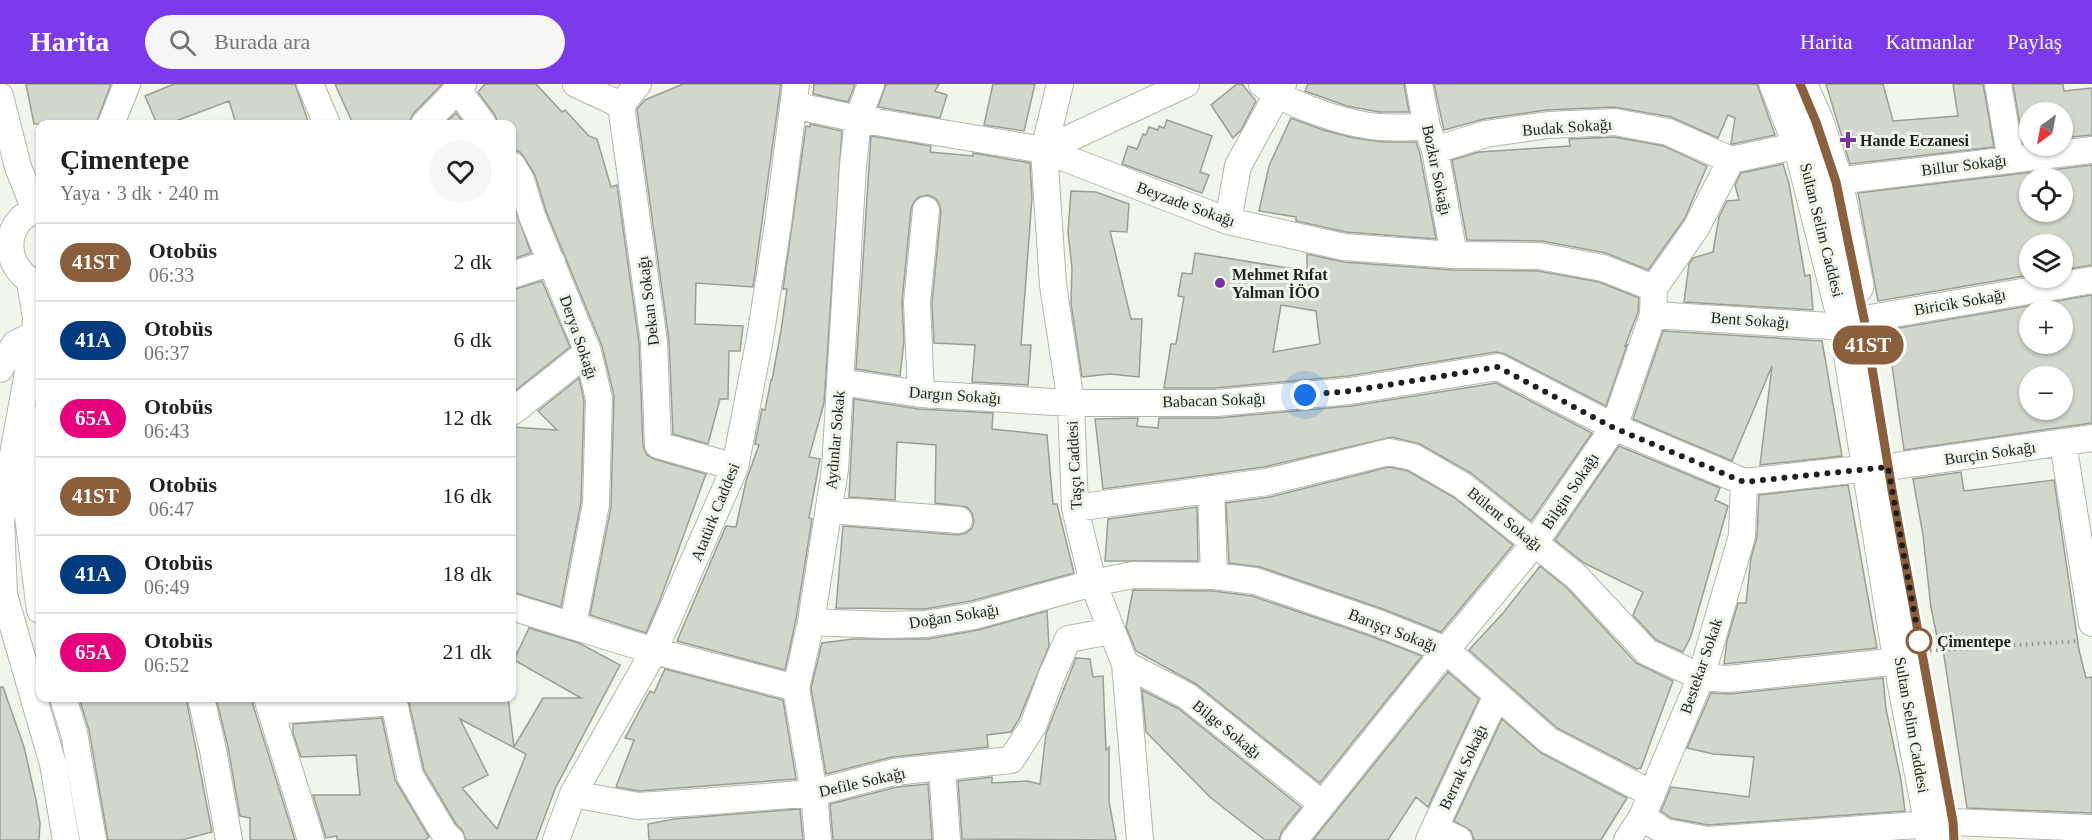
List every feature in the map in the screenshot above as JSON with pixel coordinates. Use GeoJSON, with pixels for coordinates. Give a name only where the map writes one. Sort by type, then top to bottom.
{"type":"FeatureCollection","features":[{"type":"Feature","properties":{"kind":"main road","name":"Sultan Selim Caddesi"},"geometry":{"type":"LineString","coordinates":[[1776,84],[1800,145],[1855,323]]}},
{"type":"Feature","properties":{"kind":"main road","name":"Sultan Selim Caddesi"},"geometry":{"type":"LineString","coordinates":[[1800,84],[1816,122],[1836,182],[1878,467],[1942,831]]}},
{"type":"Feature","properties":{"kind":"street"},"geometry":{"type":"LineString","coordinates":[[114,120],[126,84]]}},
{"type":"Feature","properties":{"kind":"street"},"geometry":{"type":"LineString","coordinates":[[310,84],[325,120]]}},
{"type":"Feature","properties":{"kind":"street"},"geometry":{"type":"LineString","coordinates":[[576,84],[621,105],[638,84]]}},
{"type":"Feature","properties":{"kind":"street","name":"Aydınlar Sokak"},"geometry":{"type":"LineString","coordinates":[[818,840],[814,794],[796,688],[811,622],[835,469],[846,264],[858,119],[871,84]]}},
{"type":"Feature","properties":{"kind":"street","name":"Taşçı Caddesi"},"geometry":{"type":"LineString","coordinates":[[1060,84],[1044,150],[1053,285],[1071,403],[1075,508],[1093,583],[1110,631],[1125,664],[1140,840]]}},
{"type":"Feature","properties":{"kind":"street"},"geometry":{"type":"LineString","coordinates":[[1044,150],[1186,84]]}},
{"type":"Feature","properties":{"kind":"street","name":"Bozkır Sokağı"},"geometry":{"type":"LineString","coordinates":[[1419,84],[1454,255]]}},
{"type":"Feature","properties":{"kind":"street"},"geometry":{"type":"LineString","coordinates":[[1998,84],[2011,160]]}},
{"type":"Feature","properties":{"kind":"street"},"geometry":{"type":"LineString","coordinates":[[428,120],[461,87],[481,120]]}},
{"type":"Feature","properties":{"kind":"street"},"geometry":{"type":"LineString","coordinates":[[1228,221],[1238,166],[1274,88]]}},
{"type":"Feature","properties":{"kind":"street","name":"Budak Sokağı"},"geometry":{"type":"LineString","coordinates":[[1274,88],[1314,111],[1431,139],[1548,125],[1615,122],[1668,132],[1731,160]]}},
{"type":"Feature","properties":{"kind":"street","name":"Beyzade Sokağı"},"geometry":{"type":"LineString","coordinates":[[795,94],[858,119],[1044,150],[1228,221],[1344,247],[1454,255],[1539,256],[1603,268],[1654,288]]}},
{"type":"Feature","properties":{"kind":"street","name":"Atatürk Caddesi"},"geometry":{"type":"LineString","coordinates":[[556,840],[573,794],[654,651],[735,467],[760,339],[795,94]]}},
{"type":"Feature","properties":{"kind":"street"},"geometry":{"type":"LineString","coordinates":[[0,96],[9,163],[36,207]]}},
{"type":"Feature","properties":{"kind":"street","name":"Dekan Sokağı"},"geometry":{"type":"LineString","coordinates":[[621,105],[654,342],[658,446],[735,467]]}},
{"type":"Feature","properties":{"kind":"street"},"geometry":{"type":"LineString","coordinates":[[1654,288],[1696,228],[1731,160],[1800,145]]}},
{"type":"Feature","properties":{"kind":"street","name":"Billur Sokağı"},"geometry":{"type":"LineString","coordinates":[[1836,182],[2092,150]]}},
{"type":"Feature","properties":{"kind":"street","name":"Derya Sokağı"},"geometry":{"type":"LineString","coordinates":[[516,172],[588,352],[599,399],[596,504],[573,625]]}},
{"type":"Feature","properties":{"kind":"street"},"geometry":{"type":"LineString","coordinates":[[921,394],[917,303],[926,210]]}},
{"type":"Feature","properties":{"kind":"street"},"geometry":{"type":"LineString","coordinates":[[36,211],[24,217],[15,226],[10,238],[9,251],[13,263],[20,274],[35,284],[36,318],[35,334],[0,520],[4,595],[53,764],[66,840]]}},
{"type":"Feature","properties":{"kind":"street"},"geometry":{"type":"LineString","coordinates":[[516,274],[552,262]]}},
{"type":"Feature","properties":{"kind":"street","name":"Biricik Sokağı"},"geometry":{"type":"LineString","coordinates":[[1855,323],[2092,280]]}},
{"type":"Feature","properties":{"kind":"street","name":"Bilgin Sokağı"},"geometry":{"type":"LineString","coordinates":[[1294,840],[1534,544],[1614,428],[1653,315],[1654,288]]}},
{"type":"Feature","properties":{"kind":"street","name":"Bent Sokağı"},"geometry":{"type":"LineString","coordinates":[[1653,315],[1855,323]]}},
{"type":"Feature","properties":{"kind":"street"},"geometry":{"type":"LineString","coordinates":[[0,369],[15,344],[35,334]]}},
{"type":"Feature","properties":{"kind":"street"},"geometry":{"type":"LineString","coordinates":[[516,409],[588,352]]}},
{"type":"Feature","properties":{"kind":"street","name":"Babacan Sokağı"},"geometry":{"type":"LineString","coordinates":[[1071,403],[1216,403],[1350,391],[1498,367],[1614,428],[1744,482],[1878,467]]}},
{"type":"Feature","properties":{"kind":"street","name":"Dargın Sokağı"},"geometry":{"type":"LineString","coordinates":[[840,382],[921,394],[1071,403]]}},
{"type":"Feature","properties":{"kind":"street","name":"Burçin Sokağı"},"geometry":{"type":"LineString","coordinates":[[1878,467],[2092,438]]}},
{"type":"Feature","properties":{"kind":"street"},"geometry":{"type":"LineString","coordinates":[[2063,443],[2086,632]]}},
{"type":"Feature","properties":{"kind":"street"},"geometry":{"type":"LineString","coordinates":[[36,446],[27,508],[36,579]]}},
{"type":"Feature","properties":{"kind":"street","name":"Bülent Sokağı"},"geometry":{"type":"LineString","coordinates":[[1075,508],[1267,482],[1389,452],[1413,457],[1463,486],[1577,577],[1647,652],[1701,677],[1728,679],[1910,656]]}},
{"type":"Feature","properties":{"kind":"street","name":"Bestekar Sokak"},"geometry":{"type":"LineString","coordinates":[[1627,840],[1647,805],[1701,677],[1742,536],[1744,482]]}},
{"type":"Feature","properties":{"kind":"street"},"geometry":{"type":"LineString","coordinates":[[1211,489],[1214,576]]}},
{"type":"Feature","properties":{"kind":"street"},"geometry":{"type":"LineString","coordinates":[[828,510],[959,520]]}},
{"type":"Feature","properties":{"kind":"street","name":"Barışçı Sokağı"},"geometry":{"type":"LineString","coordinates":[[1093,583],[1132,575],[1214,576],[1255,581],[1378,623],[1446,650],[1548,740],[1647,805],[1665,832],[1707,840],[2092,828]]}},
{"type":"Feature","properties":{"kind":"street","name":"Doğan Sokağı"},"geometry":{"type":"LineString","coordinates":[[811,622],[926,624],[974,616],[1093,583]]}},
{"type":"Feature","properties":{"kind":"street"},"geometry":{"type":"LineString","coordinates":[[516,608],[654,651],[796,688]]}},
{"type":"Feature","properties":{"kind":"street","name":"Defile Sokağı"},"geometry":{"type":"LineString","coordinates":[[573,794],[638,806],[814,794],[894,772],[1011,760],[1033,726],[1068,639],[1110,631]]}},
{"type":"Feature","properties":{"kind":"street","name":"Bilge Sokağı"},"geometry":{"type":"LineString","coordinates":[[1125,664],[1186,696],[1322,804]]}},
{"type":"Feature","properties":{"kind":"street","name":"Berrak Sokağı"},"geometry":{"type":"LineString","coordinates":[[1432,834],[1497,695]]}},
{"type":"Feature","properties":{"kind":"street"},"geometry":{"type":"LineString","coordinates":[[64,702],[74,733],[93,840]]}},
{"type":"Feature","properties":{"kind":"street"},"geometry":{"type":"LineString","coordinates":[[202,702],[229,840]]}},
{"type":"Feature","properties":{"kind":"street"},"geometry":{"type":"LineString","coordinates":[[311,840],[268,704],[331,702]]}},
{"type":"Feature","properties":{"kind":"street"},"geometry":{"type":"LineString","coordinates":[[394,702],[410,776],[444,833],[451,840]]}},
{"type":"Feature","properties":{"kind":"street"},"geometry":{"type":"LineString","coordinates":[[942,767],[947,840]]}},
{"type":"Feature","properties":{"kind":"street"},"geometry":{"type":"LineString","coordinates":[[1432,834],[1459,840]]}},
{"type":"Feature","properties":{"kind":"path"},"geometry":{"type":"LineString","coordinates":[[1910,656],[2086,632]]}},
{"type":"Feature","properties":{"kind":"building"},"geometry":{"type":"Polygon","coordinates":[[[26,84],[111,84],[98,120],[36,120],[34,124],[26,84]]]}},
{"type":"Feature","properties":{"kind":"building"},"geometry":{"type":"Polygon","coordinates":[[[174,84],[295,84],[308,120],[235,120],[229,101],[179,120],[155,120],[145,96],[174,84]]]}},
{"type":"Feature","properties":{"kind":"building"},"geometry":{"type":"Polygon","coordinates":[[[335,84],[442,84],[413,114],[411,120],[351,120],[335,84]]]}},
{"type":"Feature","properties":{"kind":"building"},"geometry":{"type":"Polygon","coordinates":[[[485,84],[536,84],[562,112],[565,110],[589,136],[597,139],[611,187],[617,185],[639,343],[643,446],[647,455],[654,459],[706,474],[646,633],[590,615],[611,507],[614,396],[602,346],[546,211],[535,175],[524,157],[516,150],[516,120],[497,120],[478,92],[485,84]]]}},
{"type":"Feature","properties":{"kind":"building"},"geometry":{"type":"Polygon","coordinates":[[[683,84],[781,84],[753,287],[696,283],[695,324],[743,326],[740,351],[729,351],[728,399],[720,399],[708,444],[673,434],[669,340],[637,109],[645,100],[683,84]]]}},
{"type":"Feature","properties":{"kind":"building"},"geometry":{"type":"Polygon","coordinates":[[[814,84],[855,84],[848,102],[813,94],[814,84]]]}},
{"type":"Feature","properties":{"kind":"building"},"geometry":{"type":"Polygon","coordinates":[[[886,84],[939,84],[935,91],[947,95],[940,118],[878,107],[886,84]]]}},
{"type":"Feature","properties":{"kind":"building"},"geometry":{"type":"Polygon","coordinates":[[[993,84],[1035,84],[1024,131],[984,125],[993,84]]]}},
{"type":"Feature","properties":{"kind":"building"},"geometry":{"type":"Polygon","coordinates":[[[1237,84],[1242,84],[1256,101],[1241,130],[1233,138],[1211,105],[1237,84]]]}},
{"type":"Feature","properties":{"kind":"building"},"geometry":{"type":"Polygon","coordinates":[[[1308,84],[1404,84],[1409,112],[1379,112],[1347,106],[1305,91],[1308,84]]]}},
{"type":"Feature","properties":{"kind":"building"},"geometry":{"type":"Polygon","coordinates":[[[1434,84],[1757,84],[1775,135],[1731,144],[1735,118],[1728,115],[1718,138],[1671,117],[1614,107],[1546,110],[1484,119],[1444,130],[1434,84]]]}},
{"type":"Feature","properties":{"kind":"building"},"geometry":{"type":"Polygon","coordinates":[[[1826,84],[1883,84],[1893,121],[1958,116],[1953,84],[1983,84],[1994,147],[1850,164],[1826,84]]]}},
{"type":"Feature","properties":{"kind":"building"},"geometry":{"type":"Polygon","coordinates":[[[2013,84],[2063,84],[2064,91],[2092,88],[2092,135],[2073,137],[2073,102],[2019,102],[2019,119],[2013,84]]]}},
{"type":"Feature","properties":{"kind":"building"},"geometry":{"type":"Polygon","coordinates":[[[456,113],[462,120],[448,120],[456,113]]]}},
{"type":"Feature","properties":{"kind":"building"},"geometry":{"type":"Polygon","coordinates":[[[1291,118],[1354,138],[1383,142],[1416,142],[1436,239],[1346,232],[1296,221],[1296,217],[1259,211],[1269,166],[1291,118]]]}},
{"type":"Feature","properties":{"kind":"building"},"geometry":{"type":"Polygon","coordinates":[[[1167,120],[1212,136],[1200,172],[1209,175],[1202,193],[1122,164],[1128,146],[1137,149],[1143,134],[1146,135],[1149,127],[1158,130],[1159,126],[1164,128],[1167,120]]]}},
{"type":"Feature","properties":{"kind":"building"},"geometry":{"type":"Polygon","coordinates":[[[810,124],[842,131],[824,403],[809,457],[820,459],[809,518],[812,519],[796,619],[785,670],[677,641],[726,526],[736,527],[746,481],[759,445],[755,444],[762,409],[765,410],[772,380],[781,331],[787,289],[783,289],[806,126],[810,127],[810,124]]]}},
{"type":"Feature","properties":{"kind":"building"},"geometry":{"type":"Polygon","coordinates":[[[871,136],[931,146],[930,152],[973,156],[973,153],[1030,163],[1032,198],[1021,345],[1031,345],[1028,385],[972,382],[975,345],[934,343],[932,303],[941,211],[935,198],[928,195],[919,197],[911,209],[902,302],[904,341],[900,376],[856,369],[871,136]]]}},
{"type":"Feature","properties":{"kind":"building"},"geometry":{"type":"Polygon","coordinates":[[[1614,137],[1664,146],[1707,166],[1685,218],[1648,270],[1606,253],[1542,241],[1467,240],[1452,160],[1479,152],[1570,146],[1569,139],[1614,137]]]}},
{"type":"Feature","properties":{"kind":"building"},"geometry":{"type":"Polygon","coordinates":[[[1783,164],[1789,184],[1805,276],[1810,275],[1813,310],[1684,302],[1689,264],[1693,258],[1713,252],[1719,217],[1727,201],[1739,200],[1735,185],[1741,173],[1783,164]]]}},
{"type":"Feature","properties":{"kind":"building"},"geometry":{"type":"Polygon","coordinates":[[[2092,165],[2092,265],[2073,268],[2073,234],[2019,234],[2019,277],[1878,301],[1858,193],[2019,174],[2019,222],[2073,222],[2073,168],[2067,168],[2092,165]]]}},
{"type":"Feature","properties":{"kind":"building"},"geometry":{"type":"Polygon","coordinates":[[[1071,191],[1096,192],[1129,204],[1127,232],[1110,231],[1131,319],[1142,319],[1139,377],[1110,374],[1082,377],[1071,303],[1072,268],[1068,232],[1071,191]]]}},
{"type":"Feature","properties":{"kind":"building"},"geometry":{"type":"Polygon","coordinates":[[[516,211],[531,253],[516,258],[516,211]]]}},
{"type":"Feature","properties":{"kind":"building"},"geometry":{"type":"Polygon","coordinates":[[[1195,253],[1307,271],[1307,254],[1343,262],[1453,270],[1538,271],[1599,282],[1639,298],[1638,312],[1606,406],[1505,354],[1496,352],[1348,376],[1215,388],[1164,388],[1171,344],[1176,344],[1184,297],[1178,296],[1182,273],[1192,274],[1195,253]],[[1281,305],[1273,352],[1320,344],[1316,311],[1281,305]]]}},
{"type":"Feature","properties":{"kind":"building"},"geometry":{"type":"Polygon","coordinates":[[[542,281],[570,347],[516,390],[516,289],[542,281]]]}},
{"type":"Feature","properties":{"kind":"building"},"geometry":{"type":"Polygon","coordinates":[[[2092,295],[2092,423],[1904,450],[1887,330],[2019,307],[2019,354],[2073,354],[2073,300],[2063,300],[2092,295]]]}},
{"type":"Feature","properties":{"kind":"building"},"geometry":{"type":"Polygon","coordinates":[[[1663,331],[1822,341],[1842,456],[1760,465],[1772,366],[1732,461],[1633,419],[1663,331]]]}},
{"type":"Feature","properties":{"kind":"building"},"geometry":{"type":"Polygon","coordinates":[[[579,378],[584,401],[581,502],[561,607],[516,593],[516,427],[557,430],[538,411],[579,378]]]}},
{"type":"Feature","properties":{"kind":"building"},"geometry":{"type":"Polygon","coordinates":[[[1496,383],[1592,433],[1531,521],[1471,473],[1420,444],[1392,437],[1264,467],[1103,489],[1095,419],[1138,418],[1137,426],[1158,428],[1159,418],[1217,418],[1351,406],[1496,383]]]}},
{"type":"Feature","properties":{"kind":"building"},"geometry":{"type":"Polygon","coordinates":[[[854,399],[919,409],[993,413],[992,429],[1047,435],[1053,504],[1057,504],[1074,573],[971,601],[925,609],[836,608],[843,526],[958,535],[966,533],[972,528],[974,522],[972,513],[967,507],[935,503],[936,445],[897,442],[895,500],[849,497],[854,399]]]}},
{"type":"Feature","properties":{"kind":"building"},"geometry":{"type":"Polygon","coordinates":[[[1619,446],[1720,488],[1715,500],[1728,506],[1691,636],[1683,652],[1656,640],[1633,615],[1643,592],[1584,563],[1555,540],[1619,446]]]}},
{"type":"Feature","properties":{"kind":"building"},"geometry":{"type":"Polygon","coordinates":[[[1389,467],[1408,471],[1455,498],[1513,545],[1441,632],[1383,609],[1260,567],[1229,563],[1226,503],[1270,497],[1389,467]]]}},
{"type":"Feature","properties":{"kind":"building"},"geometry":{"type":"Polygon","coordinates":[[[1961,472],[1964,491],[2054,480],[2079,650],[2086,678],[2092,677],[2092,813],[1967,808],[1941,636],[1937,637],[1931,608],[1923,535],[1913,479],[1961,472]]]}},
{"type":"Feature","properties":{"kind":"building"},"geometry":{"type":"Polygon","coordinates":[[[1848,485],[1877,648],[1724,664],[1727,641],[1738,603],[1746,603],[1751,558],[1757,537],[1759,495],[1848,485]]]}},
{"type":"Feature","properties":{"kind":"building"},"geometry":{"type":"Polygon","coordinates":[[[1197,507],[1198,561],[1105,561],[1108,519],[1197,507]]]}},
{"type":"Feature","properties":{"kind":"building"},"geometry":{"type":"Polygon","coordinates":[[[1540,566],[1567,588],[1636,663],[1673,681],[1641,768],[1637,769],[1557,728],[1469,650],[1504,612],[1540,566]]]}},
{"type":"Feature","properties":{"kind":"building"},"geometry":{"type":"Polygon","coordinates":[[[1133,590],[1213,591],[1252,596],[1422,656],[1320,783],[1196,684],[1136,651],[1126,627],[1133,590]]]}},
{"type":"Feature","properties":{"kind":"building"},"geometry":{"type":"Polygon","coordinates":[[[1047,611],[1049,646],[1019,719],[1011,732],[987,735],[988,747],[892,757],[826,774],[811,688],[822,643],[853,639],[928,639],[978,630],[1047,611]]]}},
{"type":"Feature","properties":{"kind":"building"},"geometry":{"type":"Polygon","coordinates":[[[529,628],[579,643],[620,665],[555,789],[536,840],[466,840],[424,770],[409,702],[508,702],[514,747],[543,698],[581,698],[516,661],[516,656],[529,628]],[[460,719],[488,775],[462,788],[497,829],[526,754],[460,719]]]}},
{"type":"Feature","properties":{"kind":"building"},"geometry":{"type":"Polygon","coordinates":[[[1076,658],[1090,659],[1093,677],[1103,676],[1106,750],[1109,747],[1109,801],[1116,840],[962,839],[958,781],[992,777],[992,783],[1027,781],[1040,784],[1046,734],[1076,658]]]}},
{"type":"Feature","properties":{"kind":"building"},"geometry":{"type":"Polygon","coordinates":[[[665,669],[783,700],[796,779],[639,791],[616,787],[634,740],[625,738],[650,691],[654,693],[665,669]]]}},
{"type":"Feature","properties":{"kind":"building"},"geometry":{"type":"Polygon","coordinates":[[[1448,672],[1479,699],[1428,807],[1416,797],[1388,840],[1313,840],[1448,672]]]}},
{"type":"Feature","properties":{"kind":"building"},"geometry":{"type":"Polygon","coordinates":[[[1883,678],[1886,709],[1905,811],[1708,825],[1671,818],[1661,811],[1671,787],[1749,797],[1754,757],[1714,754],[1687,748],[1711,693],[1730,694],[1883,678]]]}},
{"type":"Feature","properties":{"kind":"building"},"geometry":{"type":"Polygon","coordinates":[[[0,687],[3,687],[24,747],[40,823],[39,840],[0,840],[0,687]]]}},
{"type":"Feature","properties":{"kind":"building"},"geometry":{"type":"Polygon","coordinates":[[[1142,690],[1179,709],[1301,807],[1282,831],[1279,840],[1265,840],[1211,798],[1146,732],[1142,690]]]}},
{"type":"Feature","properties":{"kind":"building"},"geometry":{"type":"Polygon","coordinates":[[[80,702],[187,702],[212,832],[182,840],[108,840],[89,730],[80,702]]]}},
{"type":"Feature","properties":{"kind":"building"},"geometry":{"type":"Polygon","coordinates":[[[217,702],[253,702],[295,840],[250,840],[250,818],[240,816],[228,747],[217,702]]]}},
{"type":"Feature","properties":{"kind":"building"},"geometry":{"type":"Polygon","coordinates":[[[382,718],[395,780],[429,837],[425,840],[337,840],[337,836],[326,838],[313,795],[360,795],[356,755],[301,757],[293,733],[293,724],[382,718]]]}},
{"type":"Feature","properties":{"kind":"building"},"geometry":{"type":"Polygon","coordinates":[[[1502,719],[1541,753],[1627,798],[1601,840],[1474,840],[1471,831],[1454,821],[1502,719]]]}},
{"type":"Feature","properties":{"kind":"building"},"geometry":{"type":"Polygon","coordinates":[[[928,784],[932,840],[833,840],[830,804],[897,787],[928,784]]]}},
{"type":"Feature","properties":{"kind":"building"},"geometry":{"type":"Polygon","coordinates":[[[800,809],[803,840],[649,840],[648,824],[674,819],[800,809]]]}},
{"type":"Feature","properties":{"kind":"bus line","name":"41ST"},"geometry":{"type":"LineString","coordinates":[[1800,84],[1816,122],[1836,182],[1864,319],[1888,467],[1953,822],[1954,840]]}},
{"type":"Feature","properties":{"kind":"place","name":"Hande Eczanesi"},"geometry":{"type":"Point","coordinates":[1848,140]}},
{"type":"Feature","properties":{"kind":"place","name":"Mehmet Rıfat Yalman İÖO"},"geometry":{"type":"Point","coordinates":[1220,283]}},
{"type":"Feature","properties":{"kind":"place","name":"Çimentepe"},"geometry":{"type":"Point","coordinates":[1919,641]}},
{"type":"Feature","properties":{"kind":"route"},"geometry":{"type":"LineString","coordinates":[[1305,395],[1350,391],[1498,367],[1614,428],[1744,482],[1888,467],[1921,651],[1919,641]]}}]}
